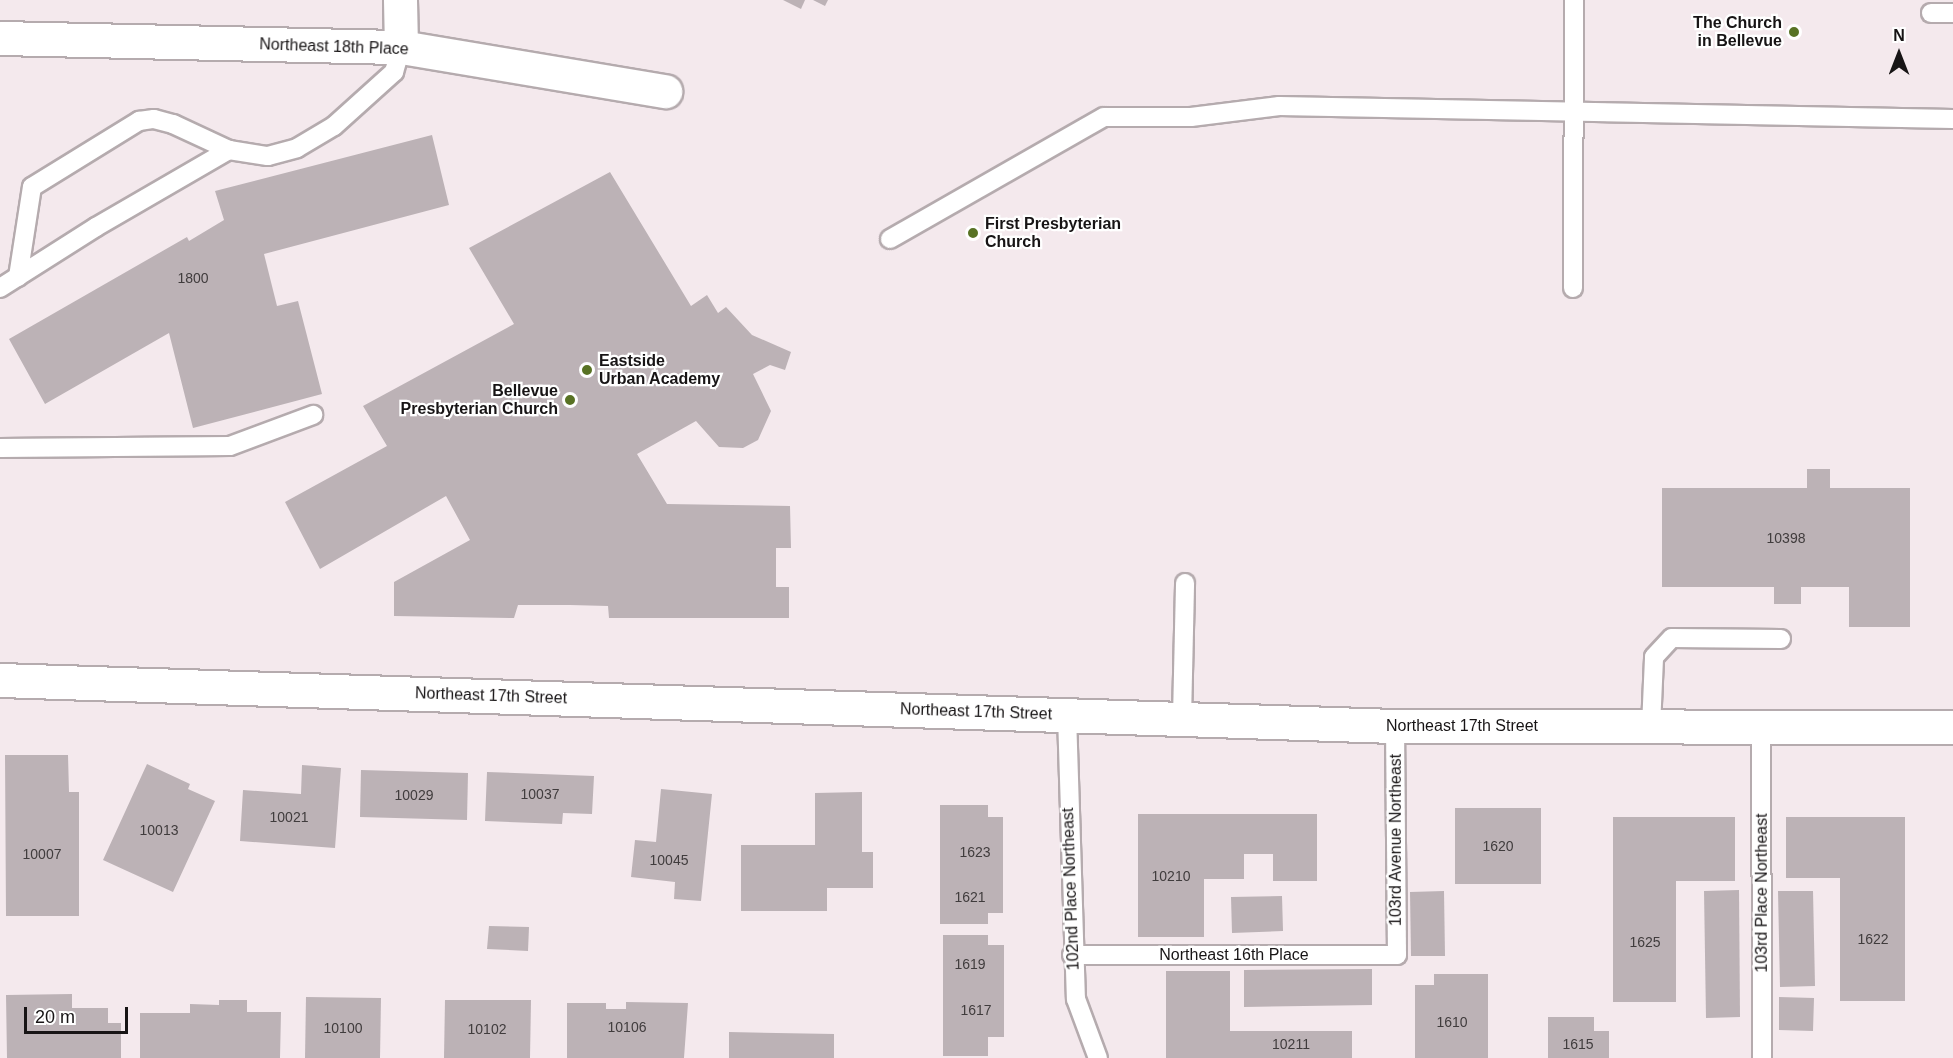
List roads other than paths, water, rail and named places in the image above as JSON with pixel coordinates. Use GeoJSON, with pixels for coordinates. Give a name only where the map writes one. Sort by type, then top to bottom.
{"type":"FeatureCollection","features":[{"type":"Feature","properties":{"kind":"street"},"geometry":{"type":"LineString","coordinates":[[400,0],[401,47]]}},
{"type":"Feature","properties":{"kind":"street","name":"Northeast 18th Place"},"geometry":{"type":"LineString","coordinates":[[0,38],[401,47],[665,91]]}},
{"type":"Feature","properties":{"kind":"street","name":"Northeast 17th Street"},"geometry":{"type":"LineString","coordinates":[[0,680],[1395,726],[1953,727]]}},
{"type":"Feature","properties":{"kind":"lane"},"geometry":{"type":"LineString","coordinates":[[1573,288],[1574,0]]}},
{"type":"Feature","properties":{"kind":"lane"},"geometry":{"type":"LineString","coordinates":[[1931,13],[1953,13]]}},
{"type":"Feature","properties":{"kind":"lane"},"geometry":{"type":"LineString","coordinates":[[18,277],[32,187],[139,121],[154,119],[173,124],[229,150],[268,156],[297,148],[325,131],[394,72],[401,47]]}},
{"type":"Feature","properties":{"kind":"lane"},"geometry":{"type":"LineString","coordinates":[[890,239],[1104,117],[1191,117],[1279,106],[1953,119]]}},
{"type":"Feature","properties":{"kind":"lane"},"geometry":{"type":"LineString","coordinates":[[0,288],[229,150]]}},
{"type":"Feature","properties":{"kind":"lane"},"geometry":{"type":"LineString","coordinates":[[0,448],[230,446],[313,416]]}},
{"type":"Feature","properties":{"kind":"lane"},"geometry":{"type":"LineString","coordinates":[[1182,718],[1185,584]]}},
{"type":"Feature","properties":{"kind":"lane"},"geometry":{"type":"LineString","coordinates":[[1651,727],[1654,657],[1672,638],[1781,639]]}},
{"type":"Feature","properties":{"kind":"lane","name":"102nd Place Northeast"},"geometry":{"type":"LineString","coordinates":[[1067,715],[1072,955],[1076,999],[1098,1058]]}},
{"type":"Feature","properties":{"kind":"lane","name":"103rd Avenue Northeast"},"geometry":{"type":"LineString","coordinates":[[1395,726],[1397,955]]}},
{"type":"Feature","properties":{"kind":"lane","name":"103rd Place Northeast"},"geometry":{"type":"LineString","coordinates":[[1761,728],[1762,1058]]}},
{"type":"Feature","properties":{"kind":"lane","name":"Northeast 16th Place"},"geometry":{"type":"LineString","coordinates":[[1072,955],[1397,955]]}},
{"type":"Feature","properties":{"kind":"place","name":"The Church in Bellevue"},"geometry":{"type":"Point","coordinates":[1794,32]}},
{"type":"Feature","properties":{"kind":"place","name":"First Presbyterian Church"},"geometry":{"type":"Point","coordinates":[973,233]}},
{"type":"Feature","properties":{"kind":"place","name":"Eastside Urban Academy"},"geometry":{"type":"Point","coordinates":[587,370]}},
{"type":"Feature","properties":{"kind":"place","name":"Bellevue Presbyterian Church"},"geometry":{"type":"Point","coordinates":[570,400]}}]}
